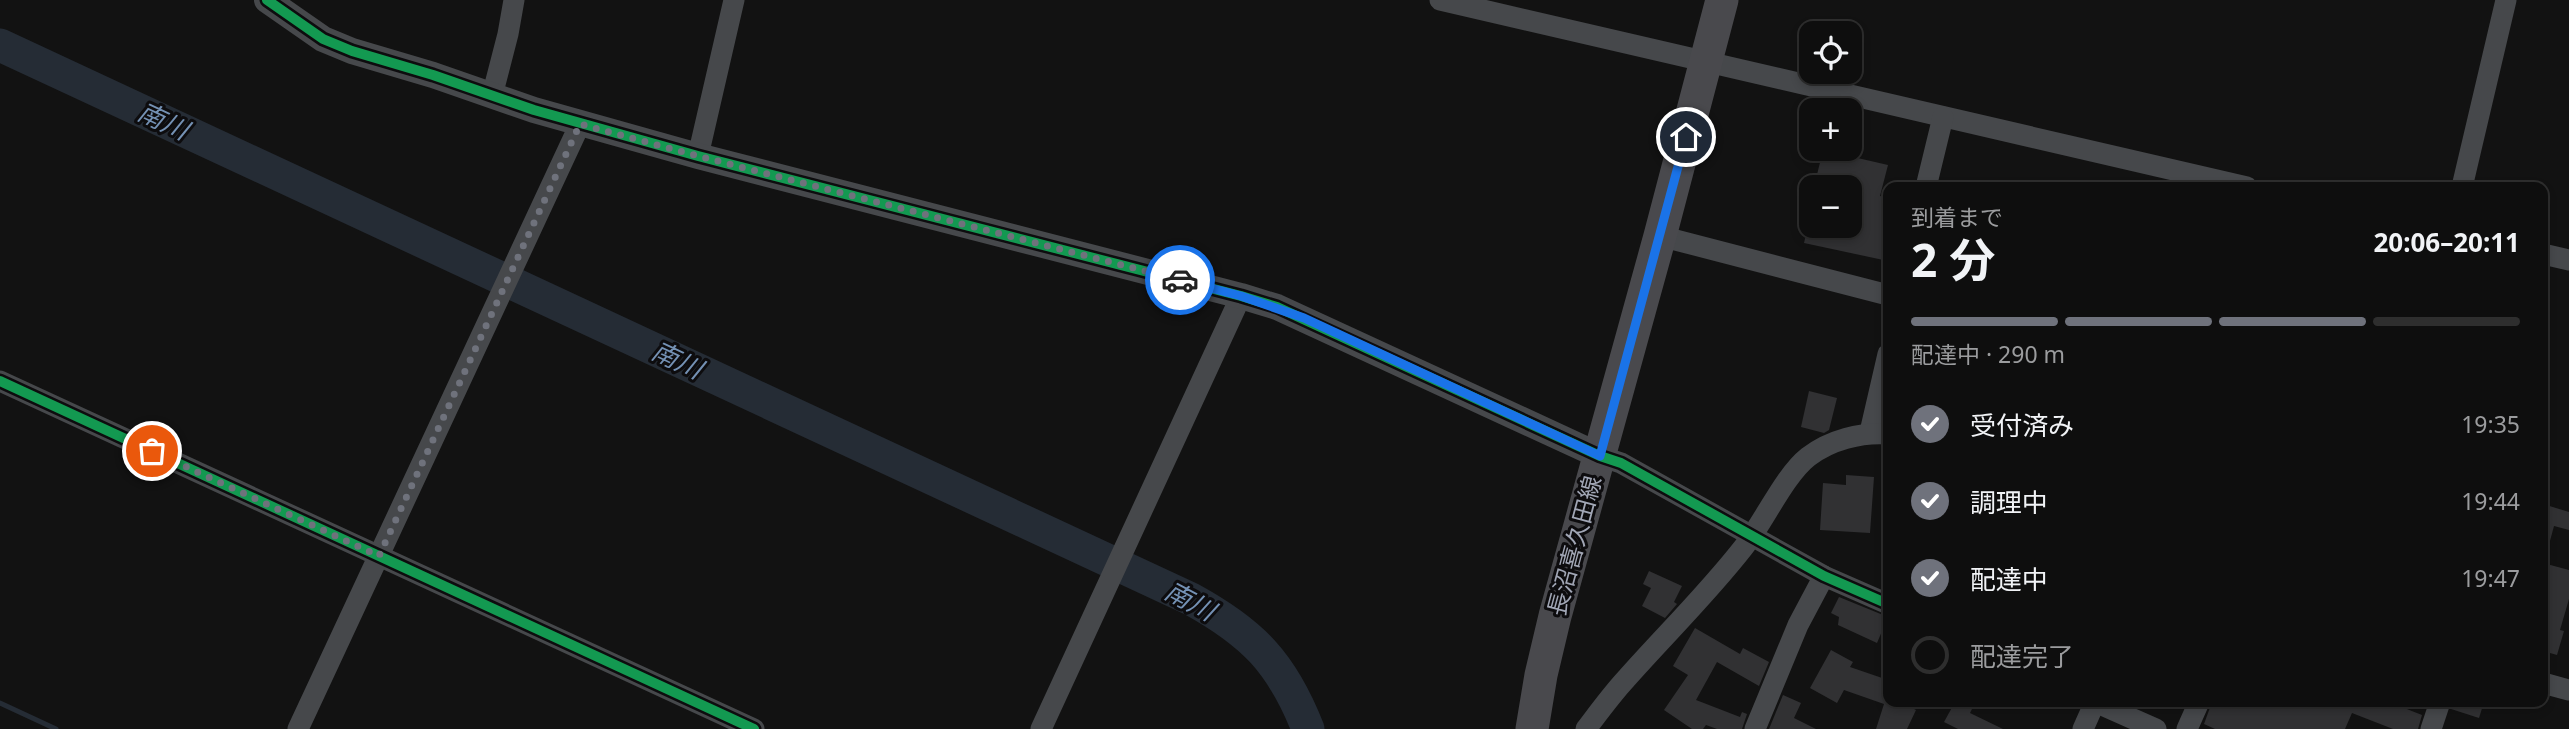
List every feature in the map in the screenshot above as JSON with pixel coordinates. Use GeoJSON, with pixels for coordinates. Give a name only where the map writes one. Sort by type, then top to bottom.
{"type":"FeatureCollection","features":[{"type":"Feature","properties":{"kind":"main road","name":"長沼喜久田線"},"geometry":{"type":"LineString","coordinates":[[1532,729],[1555,616],[1722,0]]}},
{"type":"Feature","properties":{"kind":"street"},"geometry":{"type":"LineString","coordinates":[[267,0],[323,39],[352,51],[580,124],[1241,296],[1304,318],[1600,456],[1621,463],[1824,576],[1883,602]]}},
{"type":"Feature","properties":{"kind":"street"},"geometry":{"type":"LineString","coordinates":[[492,96],[508,34],[513,0]]}},
{"type":"Feature","properties":{"kind":"street"},"geometry":{"type":"LineString","coordinates":[[698,156],[734,0]]}},
{"type":"Feature","properties":{"kind":"street"},"geometry":{"type":"LineString","coordinates":[[1440,0],[2225,182]]}},
{"type":"Feature","properties":{"kind":"street"},"geometry":{"type":"LineString","coordinates":[[2463,182],[2505,0]]}},
{"type":"Feature","properties":{"kind":"street"},"geometry":{"type":"LineString","coordinates":[[1927,182],[1943,117]]}},
{"type":"Feature","properties":{"kind":"street"},"geometry":{"type":"LineString","coordinates":[[298,729],[580,124]]}},
{"type":"Feature","properties":{"kind":"street"},"geometry":{"type":"LineString","coordinates":[[1660,236],[1883,294]]}},
{"type":"Feature","properties":{"kind":"street"},"geometry":{"type":"LineString","coordinates":[[2548,255],[2569,260]]}},
{"type":"Feature","properties":{"kind":"street"},"geometry":{"type":"LineString","coordinates":[[1041,729],[1241,296]]}},
{"type":"Feature","properties":{"kind":"street"},"geometry":{"type":"LineString","coordinates":[[0,381],[754,729]]}},
{"type":"Feature","properties":{"kind":"street"},"geometry":{"type":"LineString","coordinates":[[1586,729],[1624,680],[1684,618],[1753,535],[1788,481],[1807,458],[1834,442],[1879,433],[1883,398]]}},
{"type":"Feature","properties":{"kind":"street"},"geometry":{"type":"LineString","coordinates":[[1755,729],[1798,625],[1824,576]]}},
{"type":"Feature","properties":{"kind":"street"},"geometry":{"type":"LineString","coordinates":[[2548,684],[2569,690]]}},
{"type":"Feature","properties":{"kind":"street"},"geometry":{"type":"LineString","coordinates":[[2083,729],[2093,707]]}},
{"type":"Feature","properties":{"kind":"street"},"geometry":{"type":"LineString","coordinates":[[2106,707],[2156,729]]}},
{"type":"Feature","properties":{"kind":"street"},"geometry":{"type":"LineString","coordinates":[[2187,729],[2197,707]]}},
{"type":"Feature","properties":{"kind":"street"},"geometry":{"type":"LineString","coordinates":[[2431,729],[2438,707]]}},
{"type":"Feature","properties":{"kind":"building"},"geometry":{"type":"Polygon","coordinates":[[[1862,159],[1888,165],[1880,196],[1883,197],[1883,260],[1804,243],[1805,238],[1862,238],[1862,175],[1817,175],[1820,161],[1862,159]]]}},
{"type":"Feature","properties":{"kind":"building"},"geometry":{"type":"Polygon","coordinates":[[[1809,391],[1837,398],[1829,430],[1824,433],[1801,427],[1809,391]]]}},
{"type":"Feature","properties":{"kind":"building"},"geometry":{"type":"Polygon","coordinates":[[[1846,475],[1874,477],[1870,533],[1820,530],[1823,483],[1846,485],[1846,475]]]}},
{"type":"Feature","properties":{"kind":"building"},"geometry":{"type":"Polygon","coordinates":[[[2548,506],[2569,512],[2569,530],[2554,526],[2548,548],[2548,506]]]}},
{"type":"Feature","properties":{"kind":"building"},"geometry":{"type":"Polygon","coordinates":[[[2548,564],[2569,570],[2569,599],[2560,630],[2564,631],[2557,655],[2548,652],[2548,564]]]}},
{"type":"Feature","properties":{"kind":"building"},"geometry":{"type":"Polygon","coordinates":[[[1649,571],[1682,586],[1674,602],[1677,604],[1665,618],[1642,606],[1651,588],[1643,584],[1649,571]]]}},
{"type":"Feature","properties":{"kind":"building"},"geometry":{"type":"Polygon","coordinates":[[[1839,597],[1883,615],[1883,629],[1877,643],[1838,625],[1839,617],[1831,613],[1839,597]]]}},
{"type":"Feature","properties":{"kind":"building"},"geometry":{"type":"Polygon","coordinates":[[[1695,628],[1740,654],[1743,648],[1769,662],[1759,686],[1717,662],[1696,700],[1740,717],[1742,712],[1747,714],[1742,729],[1717,729],[1706,725],[1703,729],[1692,729],[1664,710],[1688,675],[1673,666],[1695,628]]]}},
{"type":"Feature","properties":{"kind":"building"},"geometry":{"type":"Polygon","coordinates":[[[1831,650],[1853,662],[1850,667],[1883,678],[1883,704],[1844,690],[1837,703],[1810,688],[1831,650]]]}},
{"type":"Feature","properties":{"kind":"building"},"geometry":{"type":"Polygon","coordinates":[[[1783,695],[1801,703],[1794,718],[1816,729],[1769,729],[1783,695]]]}},
{"type":"Feature","properties":{"kind":"building"},"geometry":{"type":"Polygon","coordinates":[[[1883,707],[1910,707],[1916,710],[1907,729],[1876,729],[1883,707]]]}},
{"type":"Feature","properties":{"kind":"building"},"geometry":{"type":"Polygon","coordinates":[[[1952,707],[1967,707],[1972,709],[1970,713],[2003,729],[1958,729],[1944,722],[1952,707]]]}},
{"type":"Feature","properties":{"kind":"building"},"geometry":{"type":"Polygon","coordinates":[[[2210,707],[2402,707],[2422,715],[2418,729],[2393,729],[2352,713],[2345,729],[2215,729],[2204,724],[2210,707]]]}},
{"type":"Feature","properties":{"kind":"building"},"geometry":{"type":"Polygon","coordinates":[[[2452,707],[2482,707],[2479,718],[2452,707]]]}},
{"type":"Feature","properties":{"kind":"waterway","name":"南川"},"geometry":{"type":"LineString","coordinates":[[0,45],[1191,599],[1232,624],[1263,652],[1287,686],[1308,729]]}},
{"type":"Feature","properties":{"kind":"waterway"},"geometry":{"type":"LineString","coordinates":[[0,703],[56,729]]}},
{"type":"Feature","properties":{"kind":"cycle path"},"geometry":{"type":"LineString","coordinates":[[267,0],[323,39],[352,51],[433,75],[534,110],[698,156],[1277,307],[1600,456],[1621,463],[1824,576],[1883,602]]}},
{"type":"Feature","properties":{"kind":"cycle path"},"geometry":{"type":"LineString","coordinates":[[0,381],[754,729]]}},
{"type":"Feature","properties":{"kind":"way so far"},"geometry":{"type":"LineString","coordinates":[[152,451],[379,556],[580,124],[1180,280]]}},
{"type":"Feature","properties":{"kind":"route"},"geometry":{"type":"LineString","coordinates":[[1180,280],[1277,307],[1304,318],[1600,456],[1686,137]]}}]}
